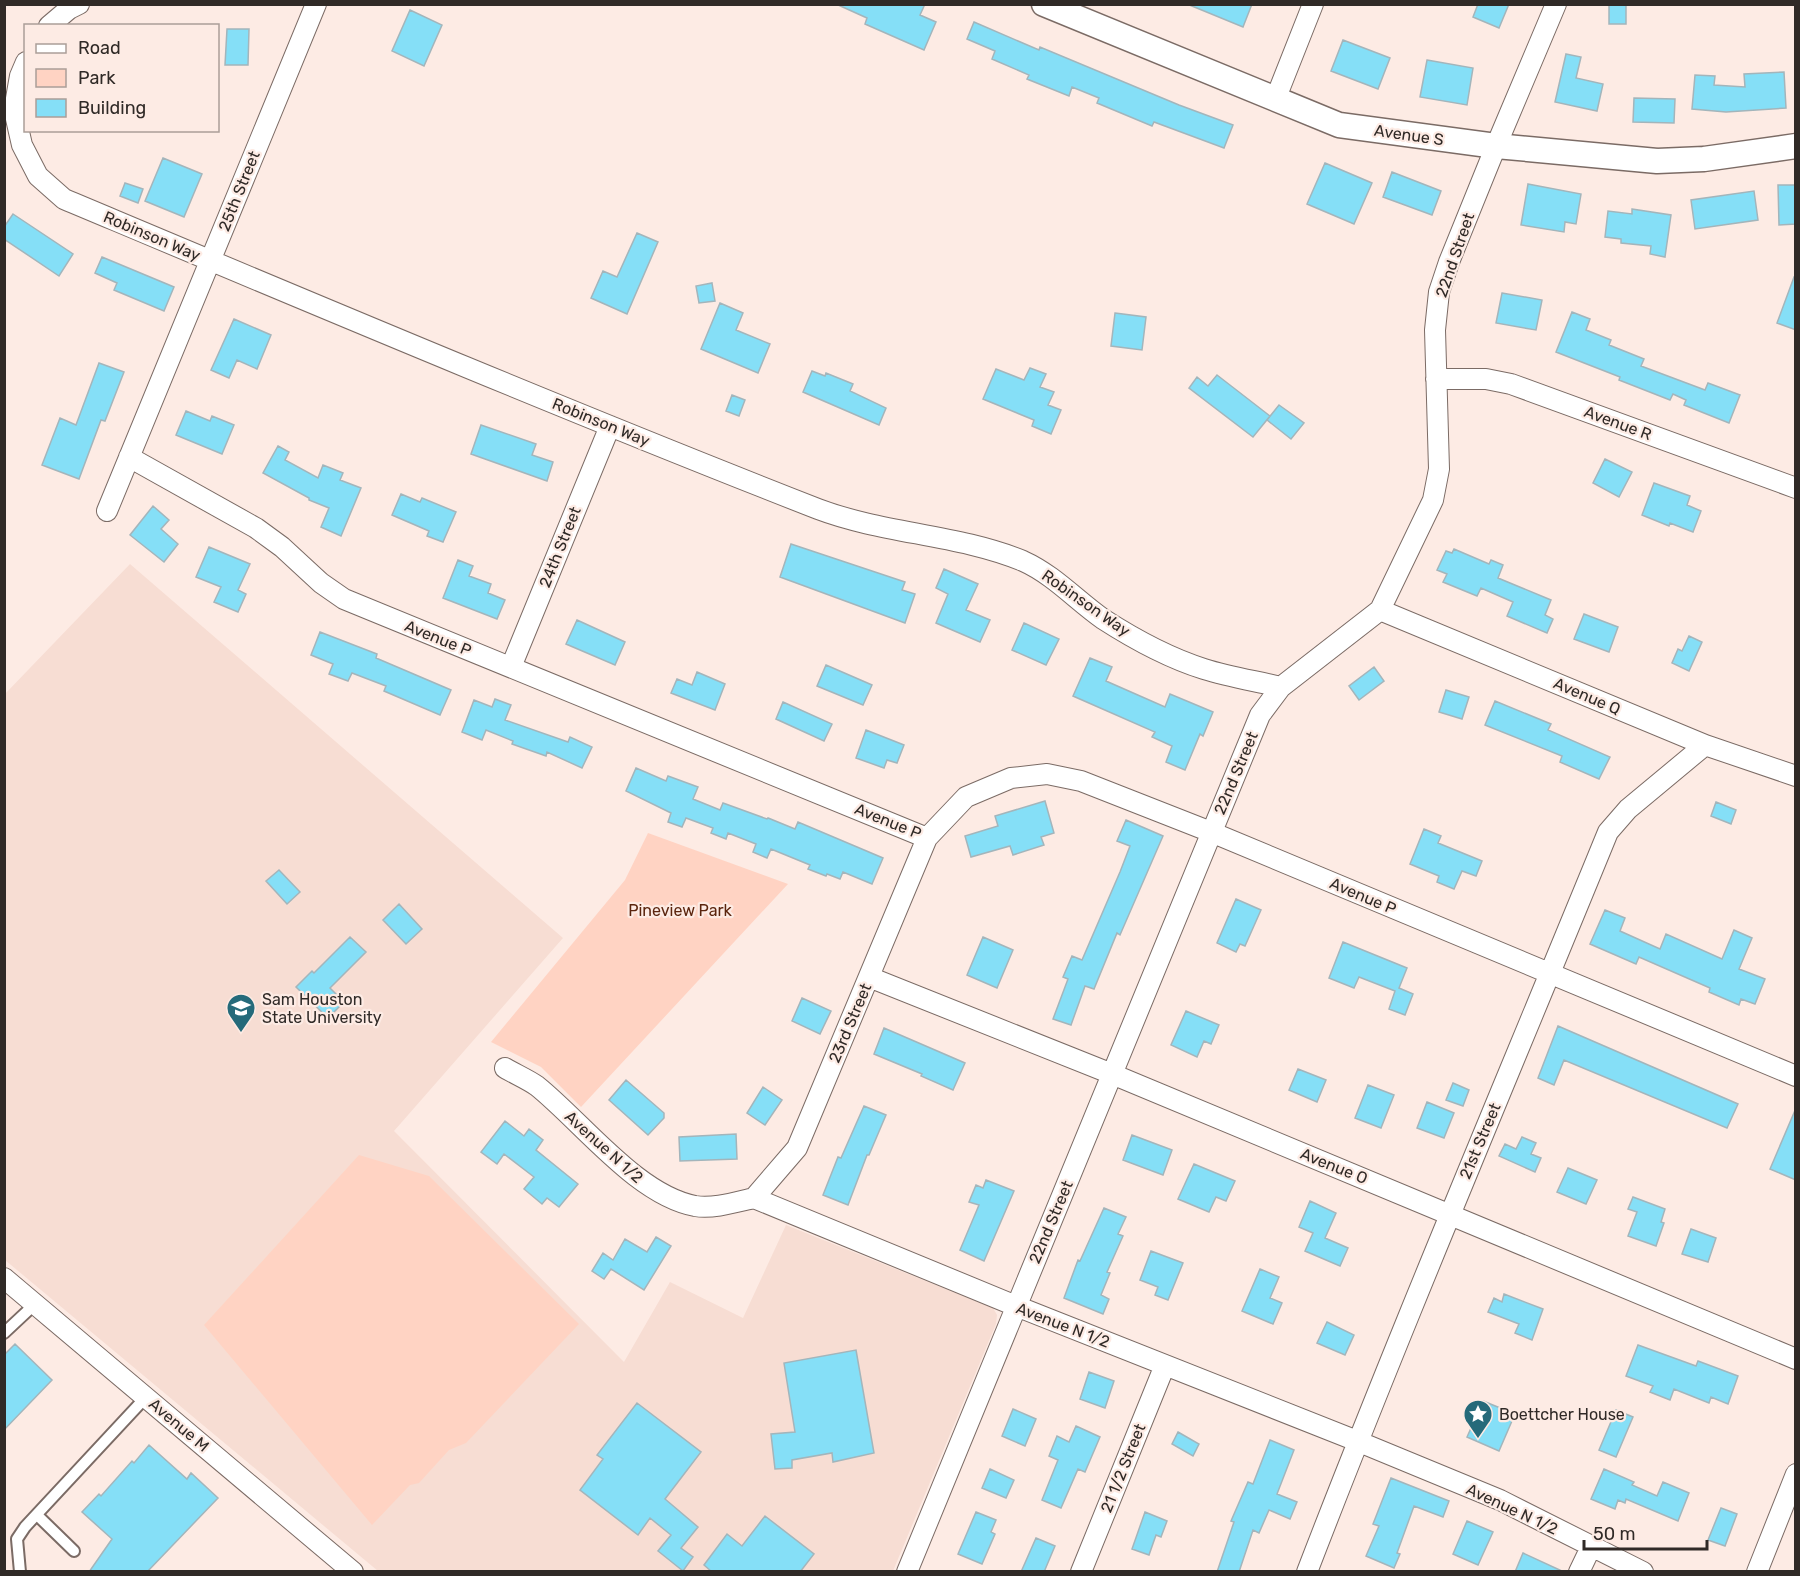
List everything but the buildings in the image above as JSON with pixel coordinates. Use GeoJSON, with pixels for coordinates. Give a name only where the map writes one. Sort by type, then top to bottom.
{"type":"FeatureCollection","features":[{"type":"Feature","properties":{"kind":"street"},"geometry":{"type":"LineString","coordinates":[[51,24],[69,9],[79,4]]}},
{"type":"Feature","properties":{"kind":"street","name":"25th Street"},"geometry":{"type":"LineString","coordinates":[[107,511],[316,4]]}},
{"type":"Feature","properties":{"kind":"street","name":"Avenue S"},"geometry":{"type":"LineString","coordinates":[[1044,4],[1339,126],[1496,146],[1657,161],[1704,159],[1796,146]]}},
{"type":"Feature","properties":{"kind":"street"},"geometry":{"type":"LineString","coordinates":[[1275,99],[1313,4]]}},
{"type":"Feature","properties":{"kind":"street","name":"22nd Street"},"geometry":{"type":"LineString","coordinates":[[907,1572],[1260,715],[1281,687],[1380,610],[1433,500],[1440,469],[1435,330],[1439,292],[1496,146],[1556,4]]}},
{"type":"Feature","properties":{"kind":"street","name":"Robinson Way"},"geometry":{"type":"LineString","coordinates":[[24,67],[14,110],[22,145],[38,176],[64,199],[610,426],[822,511],[866,524],[990,550],[1025,562],[1054,578],[1101,617],[1145,644],[1202,669],[1281,687]]}},
{"type":"Feature","properties":{"kind":"street","name":"Avenue R"},"geometry":{"type":"LineString","coordinates":[[1437,380],[1485,379],[1511,384],[1796,488]]}},
{"type":"Feature","properties":{"kind":"street","name":"24th Street"},"geometry":{"type":"LineString","coordinates":[[511,667],[610,426]]}},
{"type":"Feature","properties":{"kind":"street","name":"Avenue P"},"geometry":{"type":"LineString","coordinates":[[129,457],[256,528],[282,547],[321,584],[344,599],[927,838],[966,797],[1011,778],[1047,774],[1081,781],[1211,832],[1796,1076]]}},
{"type":"Feature","properties":{"kind":"street","name":"Avenue Q"},"geometry":{"type":"LineString","coordinates":[[1380,610],[1705,745],[1796,776]]}},
{"type":"Feature","properties":{"kind":"street","name":"21st Street"},"geometry":{"type":"LineString","coordinates":[[1307,1572],[1450,1214],[1608,832],[1628,809],[1705,745]]}},
{"type":"Feature","properties":{"kind":"street","name":"23rd Street"},"geometry":{"type":"LineString","coordinates":[[754,1198],[797,1148],[927,838]]}},
{"type":"Feature","properties":{"kind":"street","name":"Avenue O"},"geometry":{"type":"LineString","coordinates":[[869,978],[1112,1074],[1796,1359]]}},
{"type":"Feature","properties":{"kind":"street","name":"Avenue N 1/2"},"geometry":{"type":"LineString","coordinates":[[505,1068],[535,1085],[648,1186],[672,1199],[698,1206],[754,1198],[1500,1500],[1643,1572]]}},
{"type":"Feature","properties":{"kind":"street","name":"Avenue M"},"geometry":{"type":"LineString","coordinates":[[4,1278],[353,1572]]}},
{"type":"Feature","properties":{"kind":"street","name":"21 1/2 Street"},"geometry":{"type":"LineString","coordinates":[[1081,1572],[1164,1365]]}},
{"type":"Feature","properties":{"kind":"street"},"geometry":{"type":"LineString","coordinates":[[1757,1572],[1796,1474]]}},
{"type":"Feature","properties":{"kind":"street"},"geometry":{"type":"LineString","coordinates":[[1580,1572],[1591,1547]]}},
{"type":"Feature","properties":{"kind":"lane"},"geometry":{"type":"LineString","coordinates":[[4,1333],[35,1304]]}},
{"type":"Feature","properties":{"kind":"lane"},"geometry":{"type":"LineString","coordinates":[[20,1572],[17,1539],[146,1397]]}},
{"type":"Feature","properties":{"kind":"lane"},"geometry":{"type":"LineString","coordinates":[[37,1515],[74,1551]]}},
{"type":"Feature","properties":{"kind":"shaded area","name":"Sam Houston State University"},"geometry":{"type":"Polygon","coordinates":[[[130,564],[563,938],[394,1131],[624,1362],[670,1282],[743,1318],[786,1225],[993,1308],[997,1315],[996,1324],[893,1571],[378,1571],[5,1260],[4,695],[130,564]]]}},
{"type":"Feature","properties":{"kind":"green space","name":"Pineview Park"},"geometry":{"type":"Polygon","coordinates":[[[648,833],[788,884],[581,1107],[541,1067],[491,1042],[625,880],[648,833]]]}},
{"type":"Feature","properties":{"kind":"green space"},"geometry":{"type":"Polygon","coordinates":[[[359,1155],[429,1176],[579,1324],[466,1443],[449,1450],[419,1483],[410,1485],[372,1525],[204,1325],[359,1155]]]}},
{"type":"Feature","properties":{"kind":"place","name":"Sam Houston State University"},"geometry":{"type":"Point","coordinates":[241,1034]}},
{"type":"Feature","properties":{"kind":"place","name":"Boettcher House"},"geometry":{"type":"Point","coordinates":[1478,1440]}}]}
